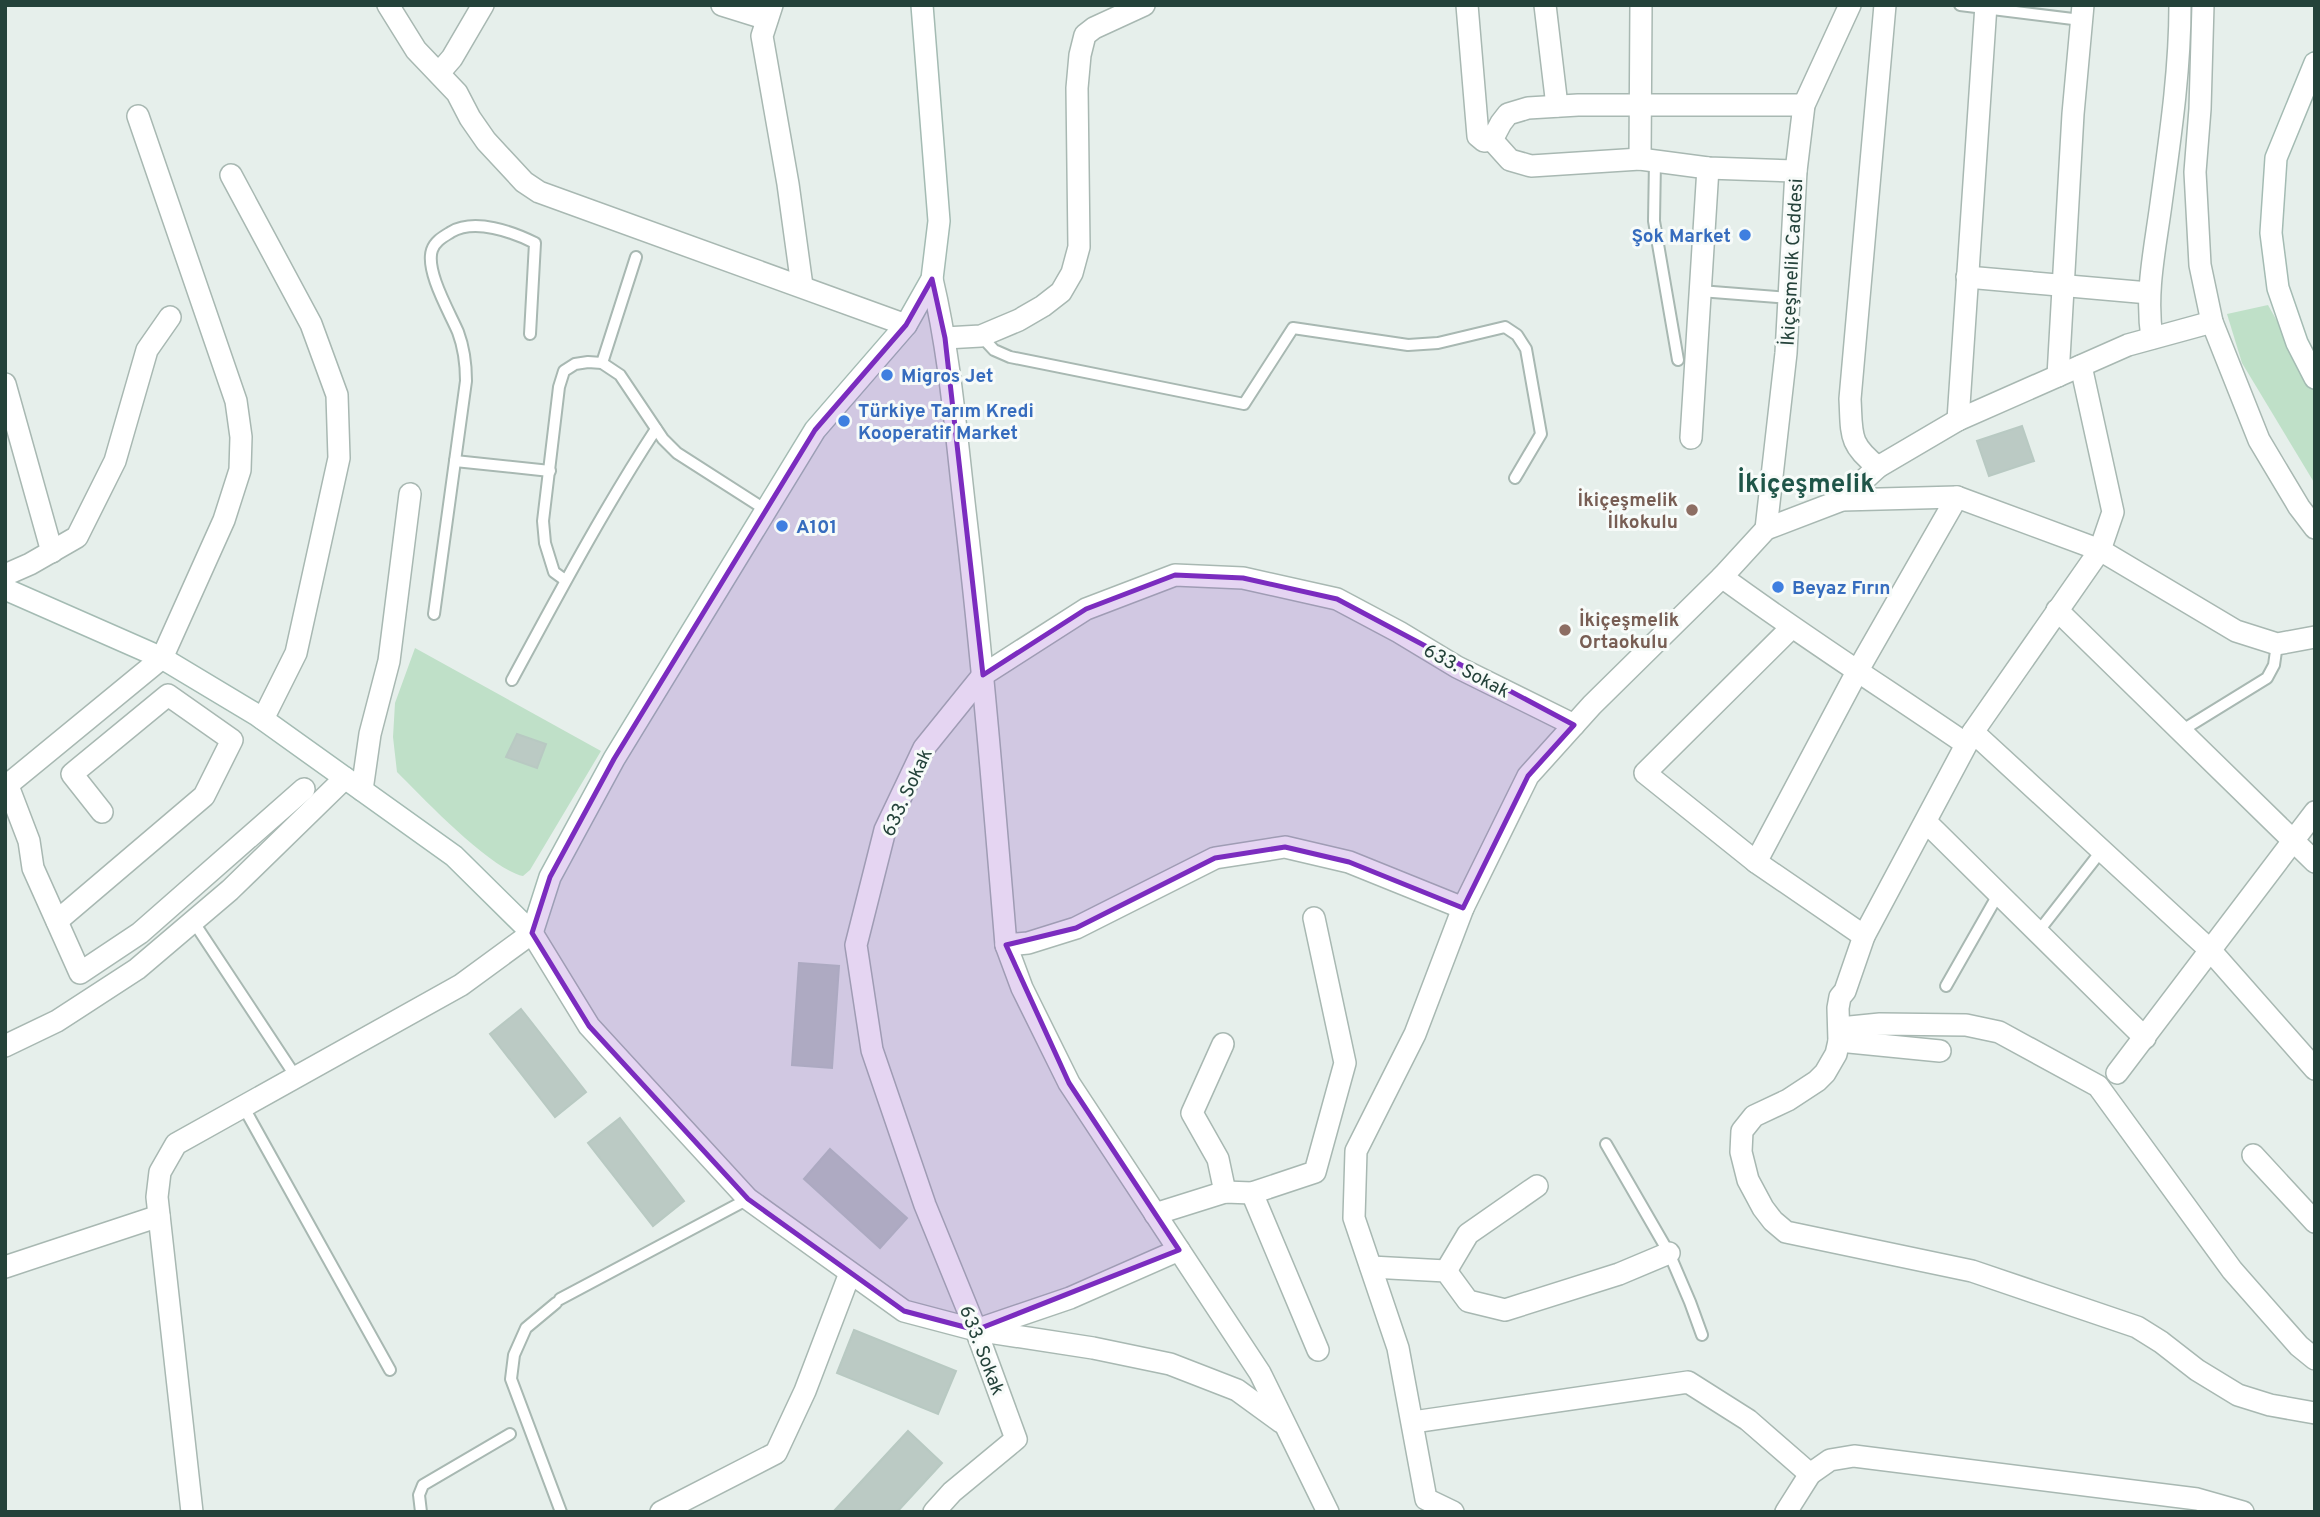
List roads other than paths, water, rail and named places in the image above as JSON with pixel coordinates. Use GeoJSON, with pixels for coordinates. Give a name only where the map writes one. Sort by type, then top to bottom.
{"type":"FeatureCollection","features":[{"type":"Feature","properties":{"kind":"street"},"geometry":{"type":"LineString","coordinates":[[388,5],[416,50],[457,93],[470,118],[504,163],[539,192],[906,325]]}},
{"type":"Feature","properties":{"kind":"street"},"geometry":{"type":"LineString","coordinates":[[439,73],[452,58],[483,5]]}},
{"type":"Feature","properties":{"kind":"street"},"geometry":{"type":"LineString","coordinates":[[722,5],[770,12],[762,36],[788,184],[802,286]]}},
{"type":"Feature","properties":{"kind":"street"},"geometry":{"type":"LineString","coordinates":[[922,5],[939,221],[932,279],[945,338],[984,675],[1006,945],[1022,988],[1069,1083],[1260,1373],[1328,1512]]}},
{"type":"Feature","properties":{"kind":"street"},"geometry":{"type":"LineString","coordinates":[[945,338],[981,336],[1019,320],[1061,292],[1072,273],[1079,247],[1077,88],[1084,35],[1144,5]]}},
{"type":"Feature","properties":{"kind":"street"},"geometry":{"type":"LineString","coordinates":[[1467,5],[1478,136],[1484,141],[1492,140]]}},
{"type":"Feature","properties":{"kind":"street"},"geometry":{"type":"LineString","coordinates":[[1545,5],[1557,106]]}},
{"type":"Feature","properties":{"kind":"street"},"geometry":{"type":"LineString","coordinates":[[1641,5],[1640,105],[1648,160]]}},
{"type":"Feature","properties":{"kind":"street","name":"İkiçeşmelik Caddesi"},"geometry":{"type":"LineString","coordinates":[[1766,529],[1786,353],[1796,171],[1804,105],[1850,5]]}},
{"type":"Feature","properties":{"kind":"street"},"geometry":{"type":"LineString","coordinates":[[1878,467],[1861,454],[1852,439],[1850,399],[1885,5]]}},
{"type":"Feature","properties":{"kind":"street"},"geometry":{"type":"LineString","coordinates":[[2152,338],[2148,293],[2175,104],[2180,54],[2180,5]]}},
{"type":"Feature","properties":{"kind":"street"},"geometry":{"type":"LineString","coordinates":[[2203,5],[2195,172],[2200,265],[2212,322],[2259,440],[2299,507],[2315,527]]}},
{"type":"Feature","properties":{"kind":"street"},"geometry":{"type":"LineString","coordinates":[[1958,420],[1986,7]]}},
{"type":"Feature","properties":{"kind":"street"},"geometry":{"type":"LineString","coordinates":[[2058,376],[2073,114],[2082,13]]}},
{"type":"Feature","properties":{"kind":"street"},"geometry":{"type":"LineString","coordinates":[[2315,63],[2276,158],[2271,233],[2278,288],[2297,343],[2315,378]]}},
{"type":"Feature","properties":{"kind":"street"},"geometry":{"type":"LineString","coordinates":[[1492,140],[1508,114],[1528,108],[1804,105]]}},
{"type":"Feature","properties":{"kind":"street"},"geometry":{"type":"LineString","coordinates":[[138,116],[236,401],[241,437],[240,470],[224,520],[162,658],[7,786],[29,841],[33,868],[80,973],[141,933],[304,789]]}},
{"type":"Feature","properties":{"kind":"street"},"geometry":{"type":"LineString","coordinates":[[1492,140],[1510,160],[1531,166],[1648,160],[1708,168],[1796,171]]}},
{"type":"Feature","properties":{"kind":"street"},"geometry":{"type":"LineString","coordinates":[[1691,438],[1708,168]]}},
{"type":"Feature","properties":{"kind":"street"},"geometry":{"type":"LineString","coordinates":[[231,175],[311,324],[337,395],[339,458],[296,653],[263,719]]}},
{"type":"Feature","properties":{"kind":"street"},"geometry":{"type":"LineString","coordinates":[[1967,277],[2148,293]]}},
{"type":"Feature","properties":{"kind":"street"},"geometry":{"type":"LineString","coordinates":[[191,1512],[157,1197],[160,1172],[176,1144],[461,985],[532,933],[550,877],[614,760],[766,510],[815,430],[906,325],[932,279]]}},
{"type":"Feature","properties":{"kind":"street"},"geometry":{"type":"LineString","coordinates":[[5,575],[77,537],[115,461],[147,350],[170,317]]}},
{"type":"Feature","properties":{"kind":"street"},"geometry":{"type":"LineString","coordinates":[[1842,500],[1878,467],[1958,420],[2128,345],[2212,322]]}},
{"type":"Feature","properties":{"kind":"street"},"geometry":{"type":"LineString","coordinates":[[2081,366],[2113,512],[2100,550],[1969,738],[1864,936],[1840,997],[1839,1035],[1831,1064],[1817,1081],[1788,1100],[1754,1116],[1745,1126],[1741,1137],[1743,1166],[1754,1194],[1773,1221],[1786,1232],[1972,1271],[2137,1327],[2197,1370],[2238,1395],[2270,1405],[2315,1413]]}},
{"type":"Feature","properties":{"kind":"street"},"geometry":{"type":"LineString","coordinates":[[5,384],[52,552]]}},
{"type":"Feature","properties":{"kind":"street"},"geometry":{"type":"LineString","coordinates":[[362,790],[370,733],[388,660],[410,494]]}},
{"type":"Feature","properties":{"kind":"street"},"geometry":{"type":"LineString","coordinates":[[1756,862],[1858,670],[1956,498]]}},
{"type":"Feature","properties":{"kind":"street"},"geometry":{"type":"LineString","coordinates":[[1453,1512],[1422,1508],[1413,1422],[1398,1348],[1354,1218],[1356,1151],[1415,1034],[1464,908],[1528,776],[1574,725],[1722,577],[1766,529],[1842,500],[1956,498],[2100,550],[2236,631],[2277,644],[2315,637]]}},
{"type":"Feature","properties":{"kind":"street","name":"633. Sokak"},"geometry":{"type":"LineString","coordinates":[[934,1512],[952,1492],[1016,1439],[925,1205],[873,1051],[856,945],[885,830],[924,748],[984,675],[1086,608],[1175,575],[1243,578],[1337,599],[1457,667],[1574,725]]}},
{"type":"Feature","properties":{"kind":"street"},"geometry":{"type":"LineString","coordinates":[[1722,577],[1791,628],[1969,738],[2102,850],[2210,950],[2315,1069]]}},
{"type":"Feature","properties":{"kind":"street"},"geometry":{"type":"LineString","coordinates":[[5,589],[162,658],[263,719],[454,856],[532,933],[589,1026],[748,1199],[904,1311],[976,1331],[1093,1348],[1170,1364],[1237,1390],[1284,1424]]}},
{"type":"Feature","properties":{"kind":"street"},"geometry":{"type":"LineString","coordinates":[[2057,610],[2315,862]]}},
{"type":"Feature","properties":{"kind":"street"},"geometry":{"type":"LineString","coordinates":[[1791,628],[1645,774],[1756,862],[1864,936]]}},
{"type":"Feature","properties":{"kind":"street"},"geometry":{"type":"LineString","coordinates":[[57,921],[204,796],[232,740],[168,695],[72,774],[102,812]]}},
{"type":"Feature","properties":{"kind":"street"},"geometry":{"type":"LineString","coordinates":[[5,1046],[57,1021],[137,969],[230,890],[345,778]]}},
{"type":"Feature","properties":{"kind":"street"},"geometry":{"type":"LineString","coordinates":[[2117,1073],[2315,812]]}},
{"type":"Feature","properties":{"kind":"street"},"geometry":{"type":"LineString","coordinates":[[1926,822],[2145,1038]]}},
{"type":"Feature","properties":{"kind":"street"},"geometry":{"type":"LineString","coordinates":[[1006,945],[1028,943],[1076,928],[1215,858],[1285,848],[1349,862],[1464,908]]}},
{"type":"Feature","properties":{"kind":"street"},"geometry":{"type":"LineString","coordinates":[[1155,1214],[1225,1192],[1252,1193],[1315,1172],[1345,1063],[1314,918]]}},
{"type":"Feature","properties":{"kind":"street"},"geometry":{"type":"LineString","coordinates":[[1839,1035],[1880,1024],[1954,1025],[1999,1032],[2098,1086],[2232,1270],[2299,1346],[2315,1359]]}},
{"type":"Feature","properties":{"kind":"street"},"geometry":{"type":"LineString","coordinates":[[1839,1035],[1940,1051]]}},
{"type":"Feature","properties":{"kind":"street"},"geometry":{"type":"LineString","coordinates":[[1223,1044],[1192,1112],[1218,1159],[1225,1192]]}},
{"type":"Feature","properties":{"kind":"street"},"geometry":{"type":"LineString","coordinates":[[2253,1155],[2315,1222]]}},
{"type":"Feature","properties":{"kind":"street"},"geometry":{"type":"LineString","coordinates":[[1446,1271],[1468,1234],[1536,1186]]}},
{"type":"Feature","properties":{"kind":"street"},"geometry":{"type":"LineString","coordinates":[[1252,1193],[1318,1350]]}},
{"type":"Feature","properties":{"kind":"street"},"geometry":{"type":"LineString","coordinates":[[5,1267],[159,1216]]}},
{"type":"Feature","properties":{"kind":"street"},"geometry":{"type":"LineString","coordinates":[[976,1331],[1070,1298],[1179,1250]]}},
{"type":"Feature","properties":{"kind":"street"},"geometry":{"type":"LineString","coordinates":[[1446,1271],[1468,1301],[1505,1310],[1619,1274],[1669,1253]]}},
{"type":"Feature","properties":{"kind":"street"},"geometry":{"type":"LineString","coordinates":[[1371,1267],[1446,1271]]}},
{"type":"Feature","properties":{"kind":"street"},"geometry":{"type":"LineString","coordinates":[[661,1512],[776,1453],[805,1391],[850,1273]]}},
{"type":"Feature","properties":{"kind":"street"},"geometry":{"type":"LineString","coordinates":[[1413,1422],[1688,1382],[1748,1420],[1810,1474]]}},
{"type":"Feature","properties":{"kind":"street"},"geometry":{"type":"LineString","coordinates":[[1786,1512],[1810,1474],[1830,1460],[1854,1456],[2197,1499],[2243,1512]]}},
{"type":"Feature","properties":{"kind":"lane"},"geometry":{"type":"LineString","coordinates":[[1960,5],[2082,13]]}},
{"type":"Feature","properties":{"kind":"lane"},"geometry":{"type":"LineString","coordinates":[[1648,160],[1654,221],[1678,360]]}},
{"type":"Feature","properties":{"kind":"lane"},"geometry":{"type":"LineString","coordinates":[[434,614],[466,381],[466,365],[458,332],[431,265],[431,251],[438,241],[456,230],[484,226],[515,233],[535,243],[530,334]]}},
{"type":"Feature","properties":{"kind":"lane"},"geometry":{"type":"LineString","coordinates":[[602,363],[636,257]]}},
{"type":"Feature","properties":{"kind":"lane"},"geometry":{"type":"LineString","coordinates":[[1700,291],[1789,298]]}},
{"type":"Feature","properties":{"kind":"lane"},"geometry":{"type":"LineString","coordinates":[[981,336],[994,350],[1010,358],[1244,404],[1293,328],[1408,345],[1438,343],[1505,327],[1517,335],[1526,349],[1541,434],[1515,478]]}},
{"type":"Feature","properties":{"kind":"lane"},"geometry":{"type":"LineString","coordinates":[[565,580],[554,572],[545,543],[543,522],[559,387],[564,370],[575,364],[602,363],[620,375],[656,429],[677,453],[766,510]]}},
{"type":"Feature","properties":{"kind":"lane"},"geometry":{"type":"LineString","coordinates":[[512,680],[565,580],[621,483],[656,429]]}},
{"type":"Feature","properties":{"kind":"lane"},"geometry":{"type":"LineString","coordinates":[[455,461],[550,471]]}},
{"type":"Feature","properties":{"kind":"lane"},"geometry":{"type":"LineString","coordinates":[[2181,731],[2267,678],[2274,664],[2277,644]]}},
{"type":"Feature","properties":{"kind":"lane"},"geometry":{"type":"LineString","coordinates":[[2038,932],[2102,850]]}},
{"type":"Feature","properties":{"kind":"lane"},"geometry":{"type":"LineString","coordinates":[[1946,986],[1999,893]]}},
{"type":"Feature","properties":{"kind":"lane"},"geometry":{"type":"LineString","coordinates":[[193,921],[296,1076]]}},
{"type":"Feature","properties":{"kind":"lane"},"geometry":{"type":"LineString","coordinates":[[243,1106],[390,1370]]}},
{"type":"Feature","properties":{"kind":"lane"},"geometry":{"type":"LineString","coordinates":[[1606,1144],[1669,1253],[1702,1335]]}},
{"type":"Feature","properties":{"kind":"lane"},"geometry":{"type":"LineString","coordinates":[[561,1512],[511,1379],[514,1355],[526,1328],[558,1301],[748,1199]]}},
{"type":"Feature","properties":{"kind":"lane"},"geometry":{"type":"LineString","coordinates":[[421,1512],[419,1503],[423,1485],[510,1434]]}},
{"type":"Feature","properties":{"kind":"place","name":"Şok Market"},"geometry":{"type":"Point","coordinates":[1745,235]}},
{"type":"Feature","properties":{"kind":"place","name":"Migros Jet"},"geometry":{"type":"Point","coordinates":[887,375]}},
{"type":"Feature","properties":{"kind":"place","name":"Türkiye Tarım Kredi Kooperatif Market"},"geometry":{"type":"Point","coordinates":[844,421]}},
{"type":"Feature","properties":{"kind":"place","name":"İkiçeşmelik İlkokulu"},"geometry":{"type":"Point","coordinates":[1692,510]}},
{"type":"Feature","properties":{"kind":"place","name":"A101"},"geometry":{"type":"Point","coordinates":[782,526]}},
{"type":"Feature","properties":{"kind":"place","name":"Beyaz Fırın"},"geometry":{"type":"Point","coordinates":[1778,587]}},
{"type":"Feature","properties":{"kind":"place","name":"İkiçeşmelik Ortaokulu"},"geometry":{"type":"Point","coordinates":[1565,630]}},
{"type":"Feature","properties":{"kind":"district","name":"İkiçeşmelik"},"geometry":{"type":"Point","coordinates":[1806,483]}}]}
